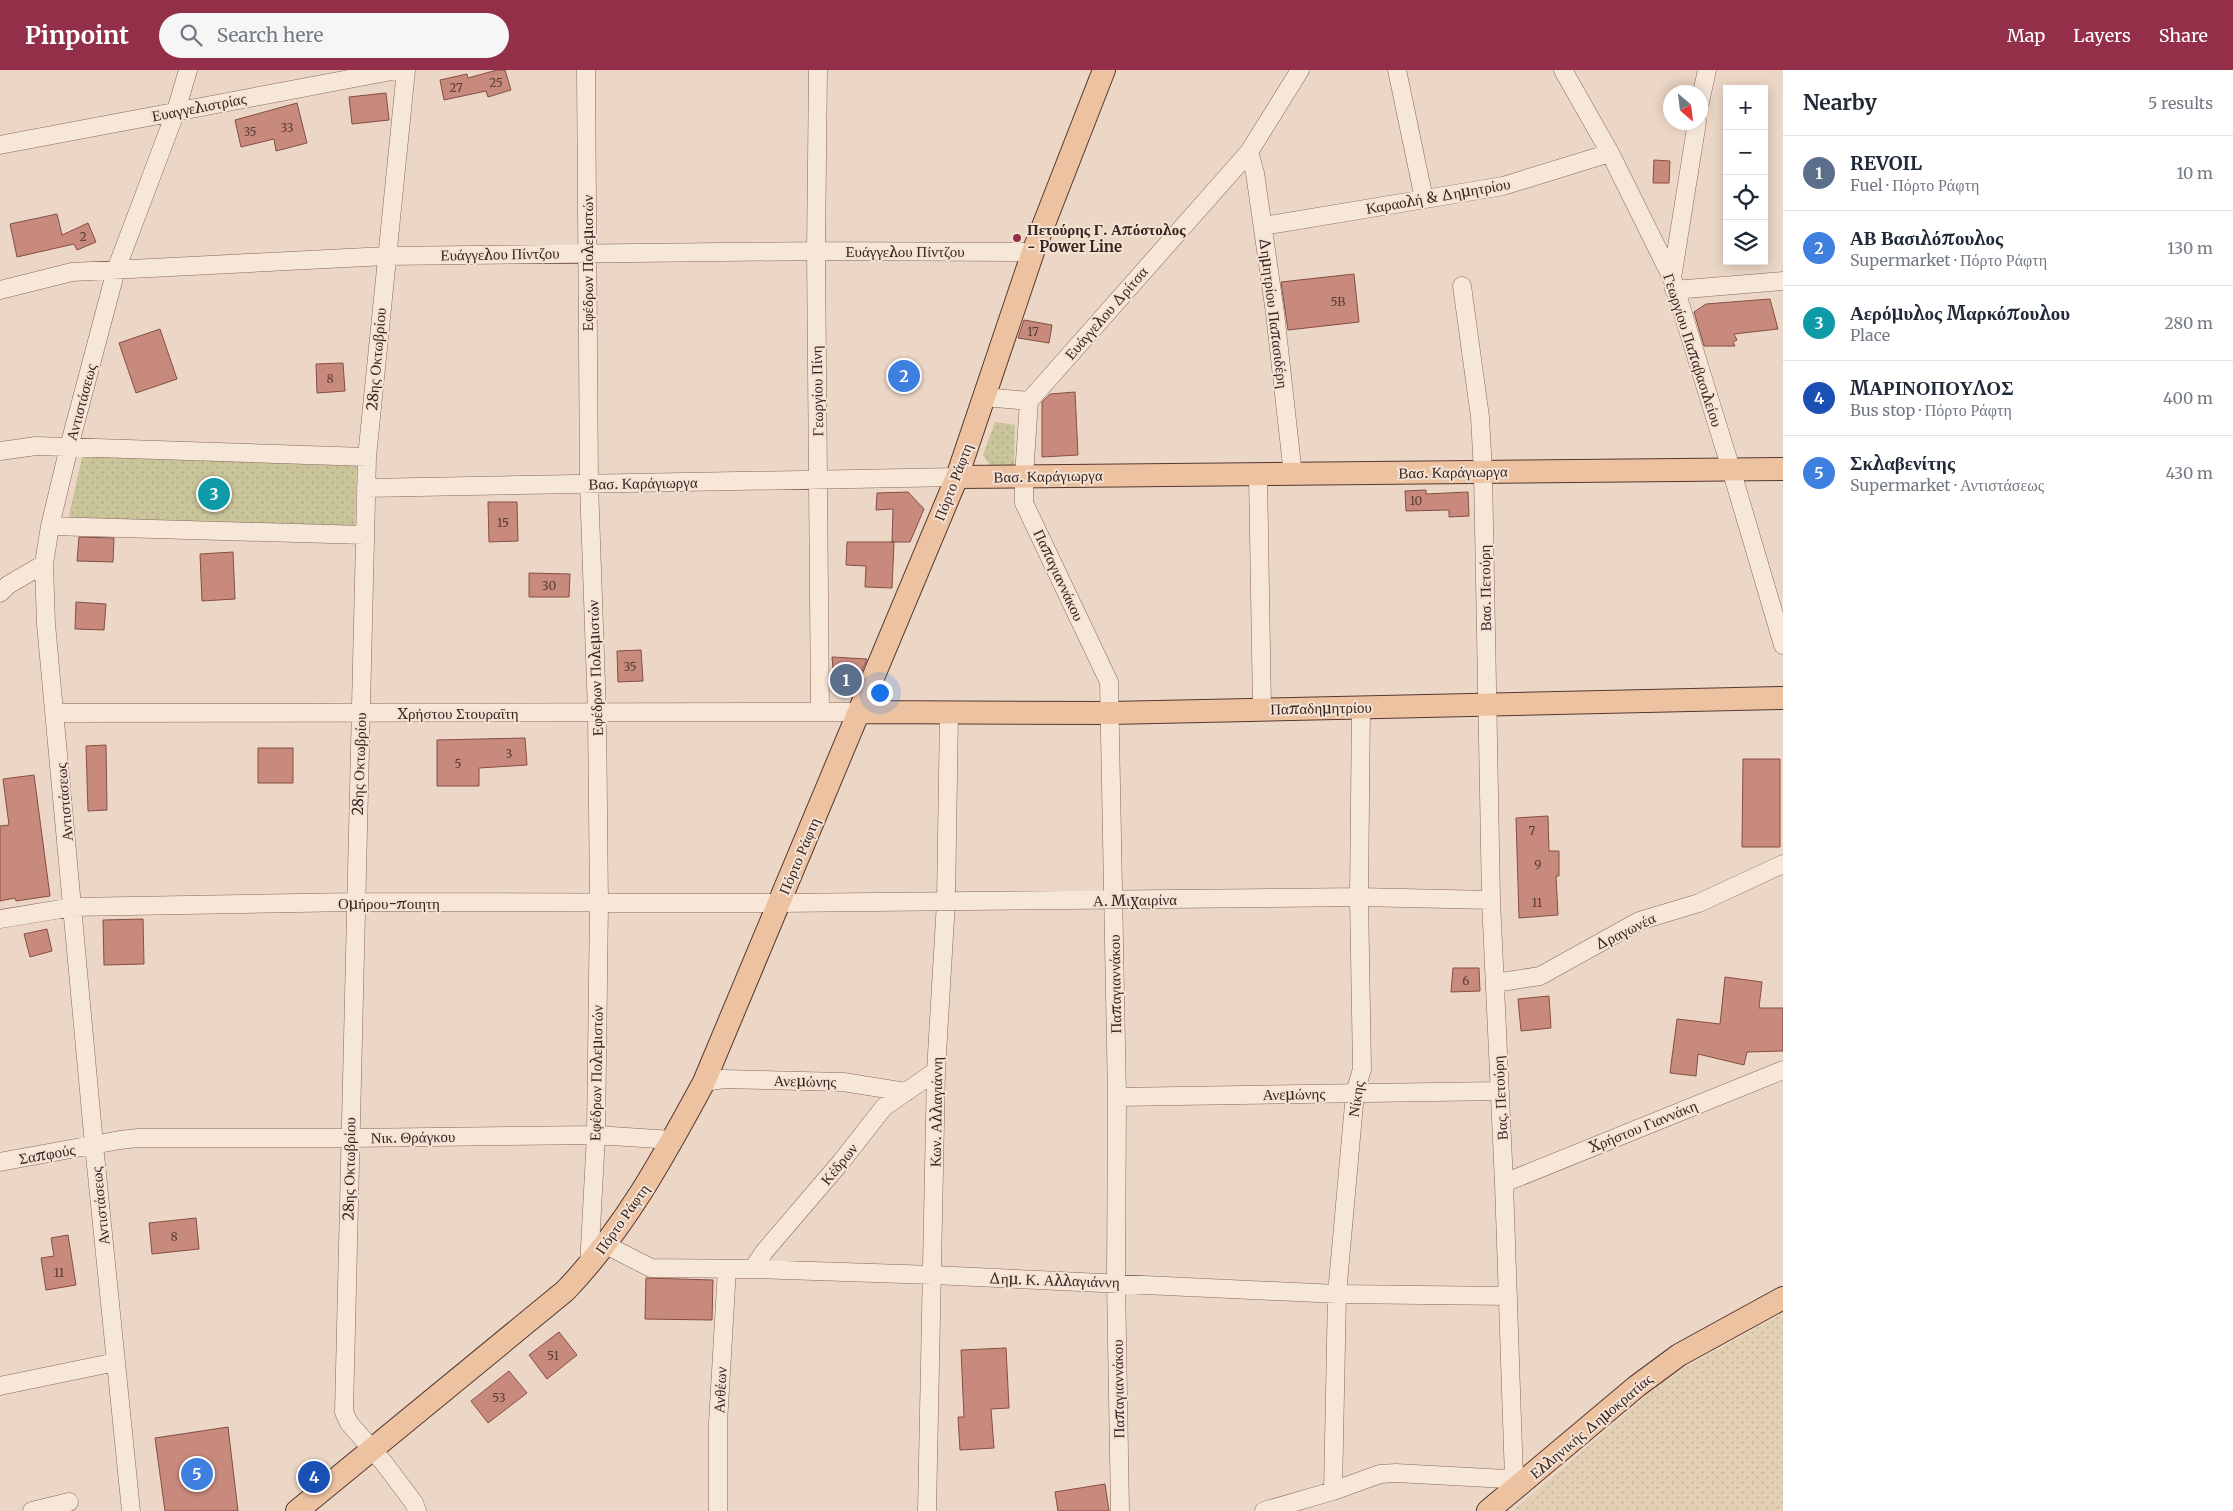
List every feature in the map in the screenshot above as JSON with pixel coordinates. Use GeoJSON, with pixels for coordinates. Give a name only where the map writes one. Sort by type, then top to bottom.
{"type":"FeatureCollection","features":[{"type":"Feature","properties":{"kind":"main road","name":"Πόρτο Ράφτη"},"geometry":{"type":"LineString","coordinates":[[297,1511],[546,1307],[589,1266],[652,1176],[673,1140],[704,1082],[957,477],[982,398],[1033,252],[1104,70]]}},
{"type":"Feature","properties":{"kind":"main road","name":"Βασ. Καράγιωργα"},"geometry":{"type":"LineString","coordinates":[[957,477],[1783,469]]}},
{"type":"Feature","properties":{"kind":"main road","name":"Παπαδημητρίου"},"geometry":{"type":"LineString","coordinates":[[859,712],[1262,710],[1783,698]]}},
{"type":"Feature","properties":{"kind":"main road","name":"Ελληνικής Δημοκρατίας"},"geometry":{"type":"LineString","coordinates":[[1517,1484],[1637,1386],[1679,1355],[1783,1298]]}},
{"type":"Feature","properties":{"kind":"main road"},"geometry":{"type":"LineString","coordinates":[[1488,1511],[1517,1484]]}},
{"type":"Feature","properties":{"kind":"street","name":"Αντιστάσεως"},"geometry":{"type":"LineString","coordinates":[[131,1511],[94,1145],[74,907],[46,624],[44,564],[50,526],[69,447],[116,270],[176,111],[188,70]]}},
{"type":"Feature","properties":{"kind":"street","name":"Ευαγγελιστρίας"},"geometry":{"type":"LineString","coordinates":[[0,145],[397,70]]}},
{"type":"Feature","properties":{"kind":"street","name":"28ης Οκτωβρίου"},"geometry":{"type":"LineString","coordinates":[[406,70],[367,457],[349,1138],[344,1412],[346,1419],[414,1503],[417,1511]]}},
{"type":"Feature","properties":{"kind":"street","name":"Εφέδρων Πολεμιστών"},"geometry":{"type":"LineString","coordinates":[[586,70],[589,484],[596,713],[599,902],[596,1135],[589,1266]]}},
{"type":"Feature","properties":{"kind":"street","name":"Γεωργίου Πίνη"},"geometry":{"type":"LineString","coordinates":[[818,70],[816,251],[820,712]]}},
{"type":"Feature","properties":{"kind":"street","name":"Ευάγγελου Δρίτσα"},"geometry":{"type":"LineString","coordinates":[[1029,401],[1249,152],[1300,70]]}},
{"type":"Feature","properties":{"kind":"street"},"geometry":{"type":"LineString","coordinates":[[1397,70],[1424,199]]}},
{"type":"Feature","properties":{"kind":"street","name":"Γεωργίου Παπαβασιλείου"},"geometry":{"type":"LineString","coordinates":[[1563,70],[1610,153],[1673,284],[1731,469],[1783,645]]}},
{"type":"Feature","properties":{"kind":"street"},"geometry":{"type":"LineString","coordinates":[[1704,85],[1707,70]]}},
{"type":"Feature","properties":{"kind":"street"},"geometry":{"type":"LineString","coordinates":[[1696,130],[1673,284],[1783,281]]}},
{"type":"Feature","properties":{"kind":"street","name":"Δημητρίου Παπασιδέρη"},"geometry":{"type":"LineString","coordinates":[[1249,152],[1256,173],[1293,475]]}},
{"type":"Feature","properties":{"kind":"street","name":"Καραολή & Δημητρίου"},"geometry":{"type":"LineString","coordinates":[[1263,226],[1503,186],[1610,153]]}},
{"type":"Feature","properties":{"kind":"street","name":"Ευάγγελου Πίντζου"},"geometry":{"type":"LineString","coordinates":[[0,290],[72,272],[386,256],[587,252],[1033,252]]}},
{"type":"Feature","properties":{"kind":"street","name":"Βασ. Πετούρη"},"geometry":{"type":"LineString","coordinates":[[1462,286],[1480,417],[1488,704]]}},
{"type":"Feature","properties":{"kind":"street"},"geometry":{"type":"LineString","coordinates":[[982,398],[1029,401],[1024,476]]}},
{"type":"Feature","properties":{"kind":"street"},"geometry":{"type":"LineString","coordinates":[[0,451],[36,446],[367,457]]}},
{"type":"Feature","properties":{"kind":"street"},"geometry":{"type":"LineString","coordinates":[[1258,474],[1262,710]]}},
{"type":"Feature","properties":{"kind":"street","name":"Παπαγιαννάκου"},"geometry":{"type":"LineString","coordinates":[[1024,476],[1024,503],[1109,682],[1117,1097],[1116,1282],[1120,1511]]}},
{"type":"Feature","properties":{"kind":"street","name":"Βασ. Καράγιωργα"},"geometry":{"type":"LineString","coordinates":[[366,488],[957,477]]}},
{"type":"Feature","properties":{"kind":"street"},"geometry":{"type":"LineString","coordinates":[[50,526],[365,535]]}},
{"type":"Feature","properties":{"kind":"street"},"geometry":{"type":"LineString","coordinates":[[0,593],[8,585],[44,564]]}},
{"type":"Feature","properties":{"kind":"street","name":"Βας. Πετούρη"},"geometry":{"type":"LineString","coordinates":[[1488,704],[1491,900],[1517,1484]]}},
{"type":"Feature","properties":{"kind":"street","name":"Νίκης"},"geometry":{"type":"LineString","coordinates":[[1333,1491],[1337,1294],[1355,1093],[1362,1068],[1359,897],[1361,707]]}},
{"type":"Feature","properties":{"kind":"street","name":"Χρήστου Στουραΐτη"},"geometry":{"type":"LineString","coordinates":[[56,713],[859,712]]}},
{"type":"Feature","properties":{"kind":"street","name":"Κων. Αλλαγιάννη"},"geometry":{"type":"LineString","coordinates":[[927,1511],[936,1071],[946,902],[949,713]]}},
{"type":"Feature","properties":{"kind":"street","name":"Δραγωνέα"},"geometry":{"type":"LineString","coordinates":[[1495,984],[1540,976],[1639,921],[1699,903],[1783,864]]}},
{"type":"Feature","properties":{"kind":"street","name":"Α. Μιχαιρίνα"},"geometry":{"type":"LineString","coordinates":[[779,903],[1359,897],[1491,900]]}},
{"type":"Feature","properties":{"kind":"street","name":"Ομήρου-ποιητη"},"geometry":{"type":"LineString","coordinates":[[0,919],[74,907],[356,902],[779,903]]}},
{"type":"Feature","properties":{"kind":"street","name":"Χρήστου Γιαννάκη"},"geometry":{"type":"LineString","coordinates":[[1504,1183],[1783,1070]]}},
{"type":"Feature","properties":{"kind":"street","name":"Κέδρων"},"geometry":{"type":"LineString","coordinates":[[753,1269],[764,1252],[841,1162],[884,1107],[936,1071]]}},
{"type":"Feature","properties":{"kind":"street","name":"Ανεμώνης"},"geometry":{"type":"LineString","coordinates":[[704,1082],[724,1079],[843,1082],[906,1092]]}},
{"type":"Feature","properties":{"kind":"street","name":"Ανεμώνης"},"geometry":{"type":"LineString","coordinates":[[1117,1097],[1500,1091]]}},
{"type":"Feature","properties":{"kind":"street","name":"Νικ. Θράγκου"},"geometry":{"type":"LineString","coordinates":[[94,1145],[138,1138],[596,1135],[673,1140]]}},
{"type":"Feature","properties":{"kind":"street","name":"Σαπφούς"},"geometry":{"type":"LineString","coordinates":[[0,1162],[94,1145]]}},
{"type":"Feature","properties":{"kind":"street","name":"Δημ. Κ. Αλλαγιάννη"},"geometry":{"type":"LineString","coordinates":[[606,1244],[651,1268],[753,1269],[933,1275],[1116,1282],[1183,1288],[1337,1294],[1508,1296]]}},
{"type":"Feature","properties":{"kind":"street","name":"Ανθέων"},"geometry":{"type":"LineString","coordinates":[[718,1511],[718,1423],[727,1269]]}},
{"type":"Feature","properties":{"kind":"street"},"geometry":{"type":"LineString","coordinates":[[0,1386],[116,1362]]}},
{"type":"Feature","properties":{"kind":"street","name":"Ελληνικής Δημοκρατίας"},"geometry":{"type":"LineString","coordinates":[[1264,1511],[1333,1491],[1380,1474],[1396,1473],[1517,1484]]}},
{"type":"Feature","properties":{"kind":"street"},"geometry":{"type":"LineString","coordinates":[[32,1511],[69,1502]]}},
{"type":"Feature","properties":{"kind":"shaded area"},"geometry":{"type":"Polygon","coordinates":[[[995,422],[1015,425],[1014,468],[992,468],[983,455],[995,422]]]}},
{"type":"Feature","properties":{"kind":"shaded area"},"geometry":{"type":"Polygon","coordinates":[[[83,453],[357,463],[355,529],[68,520],[83,453]]]}},
{"type":"Feature","properties":{"kind":"shaded area"},"geometry":{"type":"Polygon","coordinates":[[[1783,1313],[1783,1511],[1513,1511],[1668,1377],[1783,1313]]]}},
{"type":"Feature","properties":{"kind":"building"},"geometry":{"type":"Polygon","coordinates":[[[497,70],[505,70],[511,90],[488,97],[486,91],[444,100],[440,80],[467,74],[468,78],[497,70]]]}},
{"type":"Feature","properties":{"kind":"building"},"geometry":{"type":"Polygon","coordinates":[[[386,93],[389,120],[352,124],[349,97],[386,93]]]}},
{"type":"Feature","properties":{"kind":"building"},"geometry":{"type":"Polygon","coordinates":[[[297,103],[307,143],[276,151],[274,139],[241,147],[235,120],[297,103]]]}},
{"type":"Feature","properties":{"kind":"building"},"geometry":{"type":"Polygon","coordinates":[[[1654,160],[1670,161],[1669,183],[1653,183],[1654,160]]]}},
{"type":"Feature","properties":{"kind":"building"},"geometry":{"type":"Polygon","coordinates":[[[57,214],[62,235],[88,223],[96,242],[77,250],[74,244],[17,257],[10,224],[57,214]]]}},
{"type":"Feature","properties":{"kind":"building"},"geometry":{"type":"Polygon","coordinates":[[[1354,274],[1359,322],[1288,330],[1281,282],[1354,274]]]}},
{"type":"Feature","properties":{"kind":"building"},"geometry":{"type":"Polygon","coordinates":[[[1770,299],[1778,329],[1734,334],[1737,340],[1733,342],[1735,346],[1704,346],[1694,312],[1706,304],[1770,299]]]}},
{"type":"Feature","properties":{"kind":"building"},"geometry":{"type":"Polygon","coordinates":[[[1024,320],[1052,325],[1049,343],[1018,338],[1024,320]]]}},
{"type":"Feature","properties":{"kind":"building"},"geometry":{"type":"Polygon","coordinates":[[[160,329],[177,379],[136,393],[119,343],[160,329]]]}},
{"type":"Feature","properties":{"kind":"building"},"geometry":{"type":"Polygon","coordinates":[[[343,363],[345,391],[317,393],[316,364],[343,363]]]}},
{"type":"Feature","properties":{"kind":"building"},"geometry":{"type":"Polygon","coordinates":[[[1075,392],[1078,455],[1042,457],[1042,402],[1050,394],[1075,392]]]}},
{"type":"Feature","properties":{"kind":"building"},"geometry":{"type":"Polygon","coordinates":[[[214,487],[219,489],[221,494],[219,499],[214,501],[209,499],[207,494],[209,489],[214,487]]]}},
{"type":"Feature","properties":{"kind":"building"},"geometry":{"type":"Polygon","coordinates":[[[1426,490],[1426,494],[1468,492],[1469,516],[1449,517],[1449,510],[1406,511],[1405,491],[1426,490]]]}},
{"type":"Feature","properties":{"kind":"building"},"geometry":{"type":"Polygon","coordinates":[[[908,492],[924,509],[910,542],[892,542],[893,509],[876,510],[877,493],[908,492]]]}},
{"type":"Feature","properties":{"kind":"building"},"geometry":{"type":"Polygon","coordinates":[[[488,502],[517,502],[518,541],[489,542],[488,502]]]}},
{"type":"Feature","properties":{"kind":"building"},"geometry":{"type":"Polygon","coordinates":[[[79,537],[114,538],[113,562],[77,561],[79,537]]]}},
{"type":"Feature","properties":{"kind":"building"},"geometry":{"type":"Polygon","coordinates":[[[847,542],[894,542],[892,588],[865,587],[866,566],[846,565],[847,542]]]}},
{"type":"Feature","properties":{"kind":"building"},"geometry":{"type":"Polygon","coordinates":[[[233,552],[235,599],[202,601],[200,554],[233,552]]]}},
{"type":"Feature","properties":{"kind":"building"},"geometry":{"type":"Polygon","coordinates":[[[529,573],[570,574],[569,597],[529,597],[529,573]]]}},
{"type":"Feature","properties":{"kind":"building"},"geometry":{"type":"Polygon","coordinates":[[[76,602],[106,604],[104,630],[75,629],[76,602]]]}},
{"type":"Feature","properties":{"kind":"building"},"geometry":{"type":"Polygon","coordinates":[[[641,650],[643,681],[618,682],[617,651],[641,650]]]}},
{"type":"Feature","properties":{"kind":"building"},"geometry":{"type":"Polygon","coordinates":[[[832,657],[867,659],[852,694],[835,693],[832,657]]]}},
{"type":"Feature","properties":{"kind":"building"},"geometry":{"type":"Polygon","coordinates":[[[525,738],[527,765],[479,768],[479,786],[437,786],[437,740],[525,738]]]}},
{"type":"Feature","properties":{"kind":"building"},"geometry":{"type":"Polygon","coordinates":[[[106,745],[107,810],[88,811],[86,746],[106,745]]]}},
{"type":"Feature","properties":{"kind":"building"},"geometry":{"type":"Polygon","coordinates":[[[258,748],[293,748],[293,783],[258,783],[258,748]]]}},
{"type":"Feature","properties":{"kind":"building"},"geometry":{"type":"Polygon","coordinates":[[[1743,759],[1780,759],[1780,847],[1742,847],[1743,759]]]}},
{"type":"Feature","properties":{"kind":"building"},"geometry":{"type":"Polygon","coordinates":[[[34,775],[50,896],[16,901],[15,898],[0,901],[0,826],[9,825],[3,779],[34,775]]]}},
{"type":"Feature","properties":{"kind":"building"},"geometry":{"type":"Polygon","coordinates":[[[1548,816],[1549,851],[1559,851],[1559,876],[1556,876],[1558,915],[1519,918],[1516,818],[1548,816]]]}},
{"type":"Feature","properties":{"kind":"building"},"geometry":{"type":"Polygon","coordinates":[[[143,919],[144,964],[104,965],[103,920],[143,919]]]}},
{"type":"Feature","properties":{"kind":"building"},"geometry":{"type":"Polygon","coordinates":[[[47,929],[52,951],[30,957],[24,934],[47,929]]]}},
{"type":"Feature","properties":{"kind":"building"},"geometry":{"type":"Polygon","coordinates":[[[1453,968],[1479,968],[1480,991],[1451,992],[1453,968]]]}},
{"type":"Feature","properties":{"kind":"building"},"geometry":{"type":"Polygon","coordinates":[[[1725,977],[1762,982],[1759,1008],[1783,1008],[1783,1051],[1747,1052],[1744,1065],[1698,1054],[1696,1076],[1670,1073],[1677,1019],[1720,1024],[1725,977]]]}},
{"type":"Feature","properties":{"kind":"building"},"geometry":{"type":"Polygon","coordinates":[[[1549,996],[1551,1028],[1521,1031],[1518,999],[1549,996]]]}},
{"type":"Feature","properties":{"kind":"building"},"geometry":{"type":"Polygon","coordinates":[[[196,1218],[199,1249],[152,1254],[149,1223],[196,1218]]]}},
{"type":"Feature","properties":{"kind":"building"},"geometry":{"type":"Polygon","coordinates":[[[68,1235],[76,1285],[46,1290],[41,1258],[54,1256],[51,1238],[68,1235]]]}},
{"type":"Feature","properties":{"kind":"building"},"geometry":{"type":"Polygon","coordinates":[[[646,1278],[713,1280],[712,1320],[645,1319],[646,1278]]]}},
{"type":"Feature","properties":{"kind":"building"},"geometry":{"type":"Polygon","coordinates":[[[559,1332],[577,1355],[547,1379],[529,1355],[559,1332]]]}},
{"type":"Feature","properties":{"kind":"building"},"geometry":{"type":"Polygon","coordinates":[[[1006,1348],[1009,1408],[991,1409],[994,1448],[960,1450],[958,1417],[964,1417],[961,1350],[1006,1348]]]}},
{"type":"Feature","properties":{"kind":"building"},"geometry":{"type":"Polygon","coordinates":[[[509,1371],[527,1393],[488,1423],[471,1401],[509,1371]]]}},
{"type":"Feature","properties":{"kind":"building"},"geometry":{"type":"Polygon","coordinates":[[[228,1427],[238,1511],[165,1511],[155,1438],[228,1427]]]}},
{"type":"Feature","properties":{"kind":"building"},"geometry":{"type":"Polygon","coordinates":[[[1105,1484],[1109,1511],[1058,1511],[1055,1492],[1105,1484]]]}},
{"type":"Feature","properties":{"kind":"place","name":"Πετούρης Γ. Απόστολος - Power Line"},"geometry":{"type":"Point","coordinates":[1017,238]}},
{"type":"Feature","properties":{"kind":"place","name":"ΑΒ Βασιλόπουλος"},"geometry":{"type":"Point","coordinates":[904,376]}},
{"type":"Feature","properties":{"kind":"place","name":"Αερόμυλος Μαρκόπουλου"},"geometry":{"type":"Point","coordinates":[214,494]}},
{"type":"Feature","properties":{"kind":"place","name":"REVOIL"},"geometry":{"type":"Point","coordinates":[846,680]}},
{"type":"Feature","properties":{"kind":"place","name":"Σκλαβενίτης"},"geometry":{"type":"Point","coordinates":[197,1474]}},
{"type":"Feature","properties":{"kind":"place","name":"ΜΑΡΙΝΟΠΟΥΛΟΣ"},"geometry":{"type":"Point","coordinates":[314,1477]}}]}
